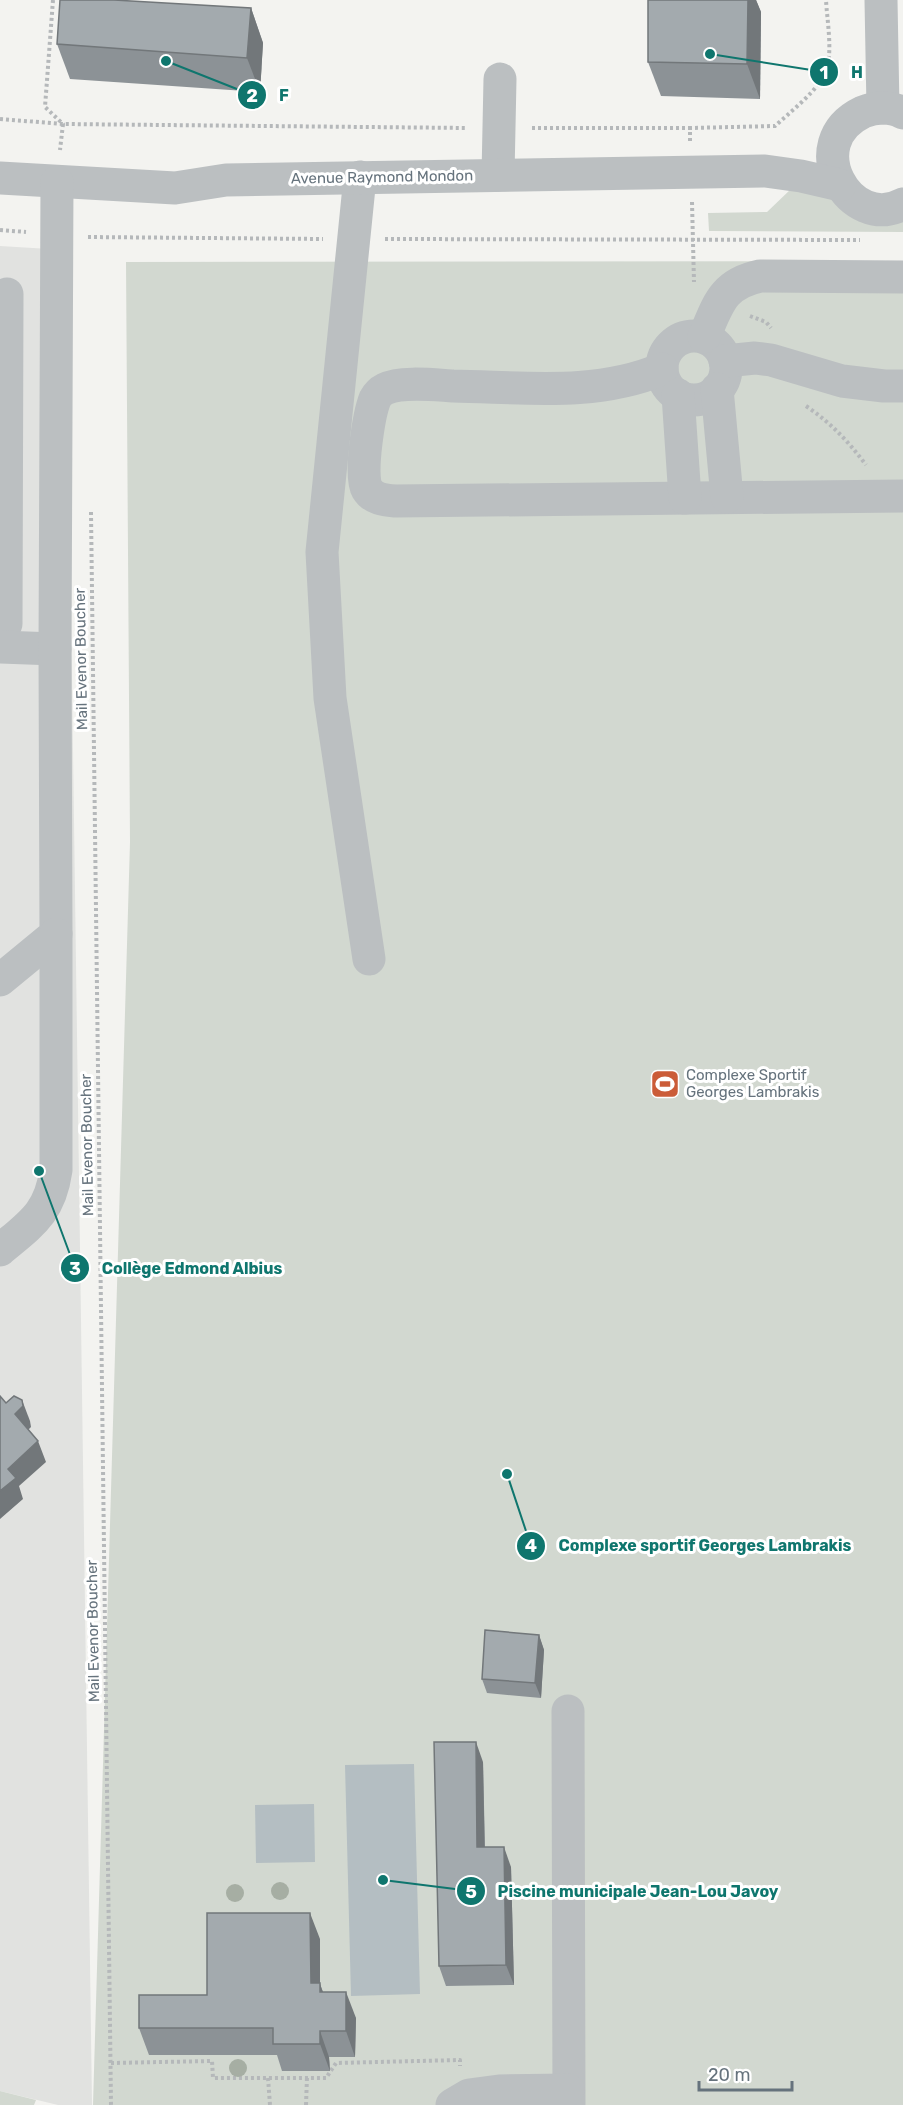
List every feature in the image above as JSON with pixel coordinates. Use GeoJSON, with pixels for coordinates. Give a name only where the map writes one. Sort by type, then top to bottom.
{"type":"FeatureCollection","features":[{"type":"Feature","properties":{"kind":"street"},"geometry":{"type":"LineString","coordinates":[[881,0],[893,110],[868,110],[854,116],[835,140],[832,155],[834,170],[840,185],[851,197],[866,206],[882,209],[903,204]]}},
{"type":"Feature","properties":{"kind":"street"},"geometry":{"type":"LineString","coordinates":[[498,175],[500,79]]}},
{"type":"Feature","properties":{"kind":"street","name":"Avenue Raymond Mondon"},"geometry":{"type":"LineString","coordinates":[[765,171],[801,160],[835,140]]}},
{"type":"Feature","properties":{"kind":"street","name":"Avenue Raymond Mondon"},"geometry":{"type":"LineString","coordinates":[[0,178],[175,188],[226,180],[765,171],[840,185]]}},
{"type":"Feature","properties":{"kind":"street"},"geometry":{"type":"LineString","coordinates":[[360,177],[322,552],[330,698],[369,959]]}},
{"type":"Feature","properties":{"kind":"street"},"geometry":{"type":"LineString","coordinates":[[0,1250],[45,1209],[53,1188],[56,1170],[57,294],[72,236],[73,183]]}},
{"type":"Feature","properties":{"kind":"street"},"geometry":{"type":"LineString","coordinates":[[903,277],[760,276],[742,280],[726,292],[718,305],[715,363],[709,396],[699,399],[688,399],[670,382],[572,388],[423,385],[396,386],[384,390],[376,396],[371,415],[363,477],[366,488],[372,495],[381,500],[395,501],[903,496]]}},
{"type":"Feature","properties":{"kind":"street"},"geometry":{"type":"LineString","coordinates":[[55,649],[3,636],[4,294],[57,294]]}},
{"type":"Feature","properties":{"kind":"street"},"geometry":{"type":"LineString","coordinates":[[685,498],[670,382],[663,359],[674,342],[684,337],[694,336],[715,363],[727,497]]}},
{"type":"Feature","properties":{"kind":"street"},"geometry":{"type":"LineString","coordinates":[[715,363],[755,358],[771,360],[842,381],[903,386]]}},
{"type":"Feature","properties":{"kind":"street"},"geometry":{"type":"LineString","coordinates":[[0,980],[56,934]]}},
{"type":"Feature","properties":{"kind":"street"},"geometry":{"type":"LineString","coordinates":[[456,2103],[468,2095],[499,2091],[568,2097],[568,1711]]}},
{"type":"Feature","properties":{"kind":"path"},"geometry":{"type":"LineString","coordinates":[[53,0],[45,107],[63,124],[73,183],[72,236]]}},
{"type":"Feature","properties":{"kind":"path"},"geometry":{"type":"LineString","coordinates":[[0,119],[63,124],[498,128],[775,126],[812,92],[826,71],[829,45],[826,0]]}},
{"type":"Feature","properties":{"kind":"path"},"geometry":{"type":"LineString","coordinates":[[690,128],[690,151]]}},
{"type":"Feature","properties":{"kind":"path"},"geometry":{"type":"LineString","coordinates":[[0,230],[72,236],[868,240]]}},
{"type":"Feature","properties":{"kind":"path"},"geometry":{"type":"LineString","coordinates":[[72,236],[87,248]]}},
{"type":"Feature","properties":{"kind":"path","name":"Mail Evenor Boucher"},"geometry":{"type":"LineString","coordinates":[[91,511],[111,2105]]}},
{"type":"Feature","properties":{"kind":"path"},"geometry":{"type":"LineString","coordinates":[[111,2063],[212,2061],[213,2078],[326,2078],[336,2063],[460,2060],[456,2103]]}},
{"type":"Feature","properties":{"kind":"path"},"geometry":{"type":"LineString","coordinates":[[268,2078],[270,2105]]}},
{"type":"Feature","properties":{"kind":"path"},"geometry":{"type":"LineString","coordinates":[[306,2105],[307,2078]]}},
{"type":"Feature","properties":{"kind":"shaded area"},"geometry":{"type":"Polygon","coordinates":[[[791,189],[903,215],[903,232],[709,231],[708,213],[767,212],[791,189]]]}},
{"type":"Feature","properties":{"kind":"shaded area"},"geometry":{"type":"Polygon","coordinates":[[[0,246],[66,250],[92,2105],[58,2105],[0,2091],[0,246]]]}},
{"type":"Feature","properties":{"kind":"shaded area","name":"Complexe Sportif Georges Lambrakis"},"geometry":{"type":"Polygon","coordinates":[[[903,261],[903,2105],[93,2105],[130,842],[126,262],[903,261]]]}},
{"type":"Feature","properties":{"kind":"shaded area"},"geometry":{"type":"Polygon","coordinates":[[[414,1764],[420,1994],[351,1996],[345,1765],[414,1764]]]}},
{"type":"Feature","properties":{"kind":"shaded area"},"geometry":{"type":"Polygon","coordinates":[[[314,1804],[315,1862],[256,1863],[255,1805],[314,1804]]]}},
{"type":"Feature","properties":{"kind":"shaded area"},"geometry":{"type":"Polygon","coordinates":[[[0,2091],[36,2100],[34,2105],[0,2105],[0,2091]]]}},
{"type":"Feature","properties":{"kind":"building"},"geometry":{"type":"Polygon","coordinates":[[[60,0],[114,0],[251,8],[247,58],[57,44],[60,0]]]}},
{"type":"Feature","properties":{"kind":"building"},"geometry":{"type":"Polygon","coordinates":[[[648,0],[748,0],[747,64],[648,62],[648,0]]]}},
{"type":"Feature","properties":{"kind":"building"},"geometry":{"type":"Polygon","coordinates":[[[0,1396],[6,1403],[14,1396],[22,1400],[23,1406],[15,1414],[38,1441],[8,1469],[16,1478],[0,1491],[0,1396]]]}},
{"type":"Feature","properties":{"kind":"building"},"geometry":{"type":"Polygon","coordinates":[[[485,1630],[539,1635],[535,1683],[482,1679],[485,1630]]]}},
{"type":"Feature","properties":{"kind":"building"},"geometry":{"type":"Polygon","coordinates":[[[434,1742],[476,1742],[477,1847],[504,1847],[506,1965],[439,1966],[434,1742]]]}},
{"type":"Feature","properties":{"kind":"building"},"geometry":{"type":"Polygon","coordinates":[[[207,1913],[310,1913],[311,1983],[320,1983],[320,1992],[346,1992],[346,2031],[320,2031],[320,2044],[273,2044],[273,2028],[139,2028],[139,1995],[207,1995],[207,1913]]]}},
{"type":"Feature","properties":{"kind":"place","name":"H"},"geometry":{"type":"Point","coordinates":[710,54]}},
{"type":"Feature","properties":{"kind":"place","name":"F"},"geometry":{"type":"Point","coordinates":[166,61]}},
{"type":"Feature","properties":{"kind":"place","name":"Complexe Sportif Georges Lambrakis"},"geometry":{"type":"Point","coordinates":[665,1084]}},
{"type":"Feature","properties":{"kind":"place","name":"Collège Edmond Albius"},"geometry":{"type":"Point","coordinates":[39,1171]}},
{"type":"Feature","properties":{"kind":"place","name":"Complexe sportif Georges Lambrakis"},"geometry":{"type":"Point","coordinates":[507,1474]}},
{"type":"Feature","properties":{"kind":"place","name":"Piscine municipale Jean-Lou Javoy"},"geometry":{"type":"Point","coordinates":[383,1880]}}]}
